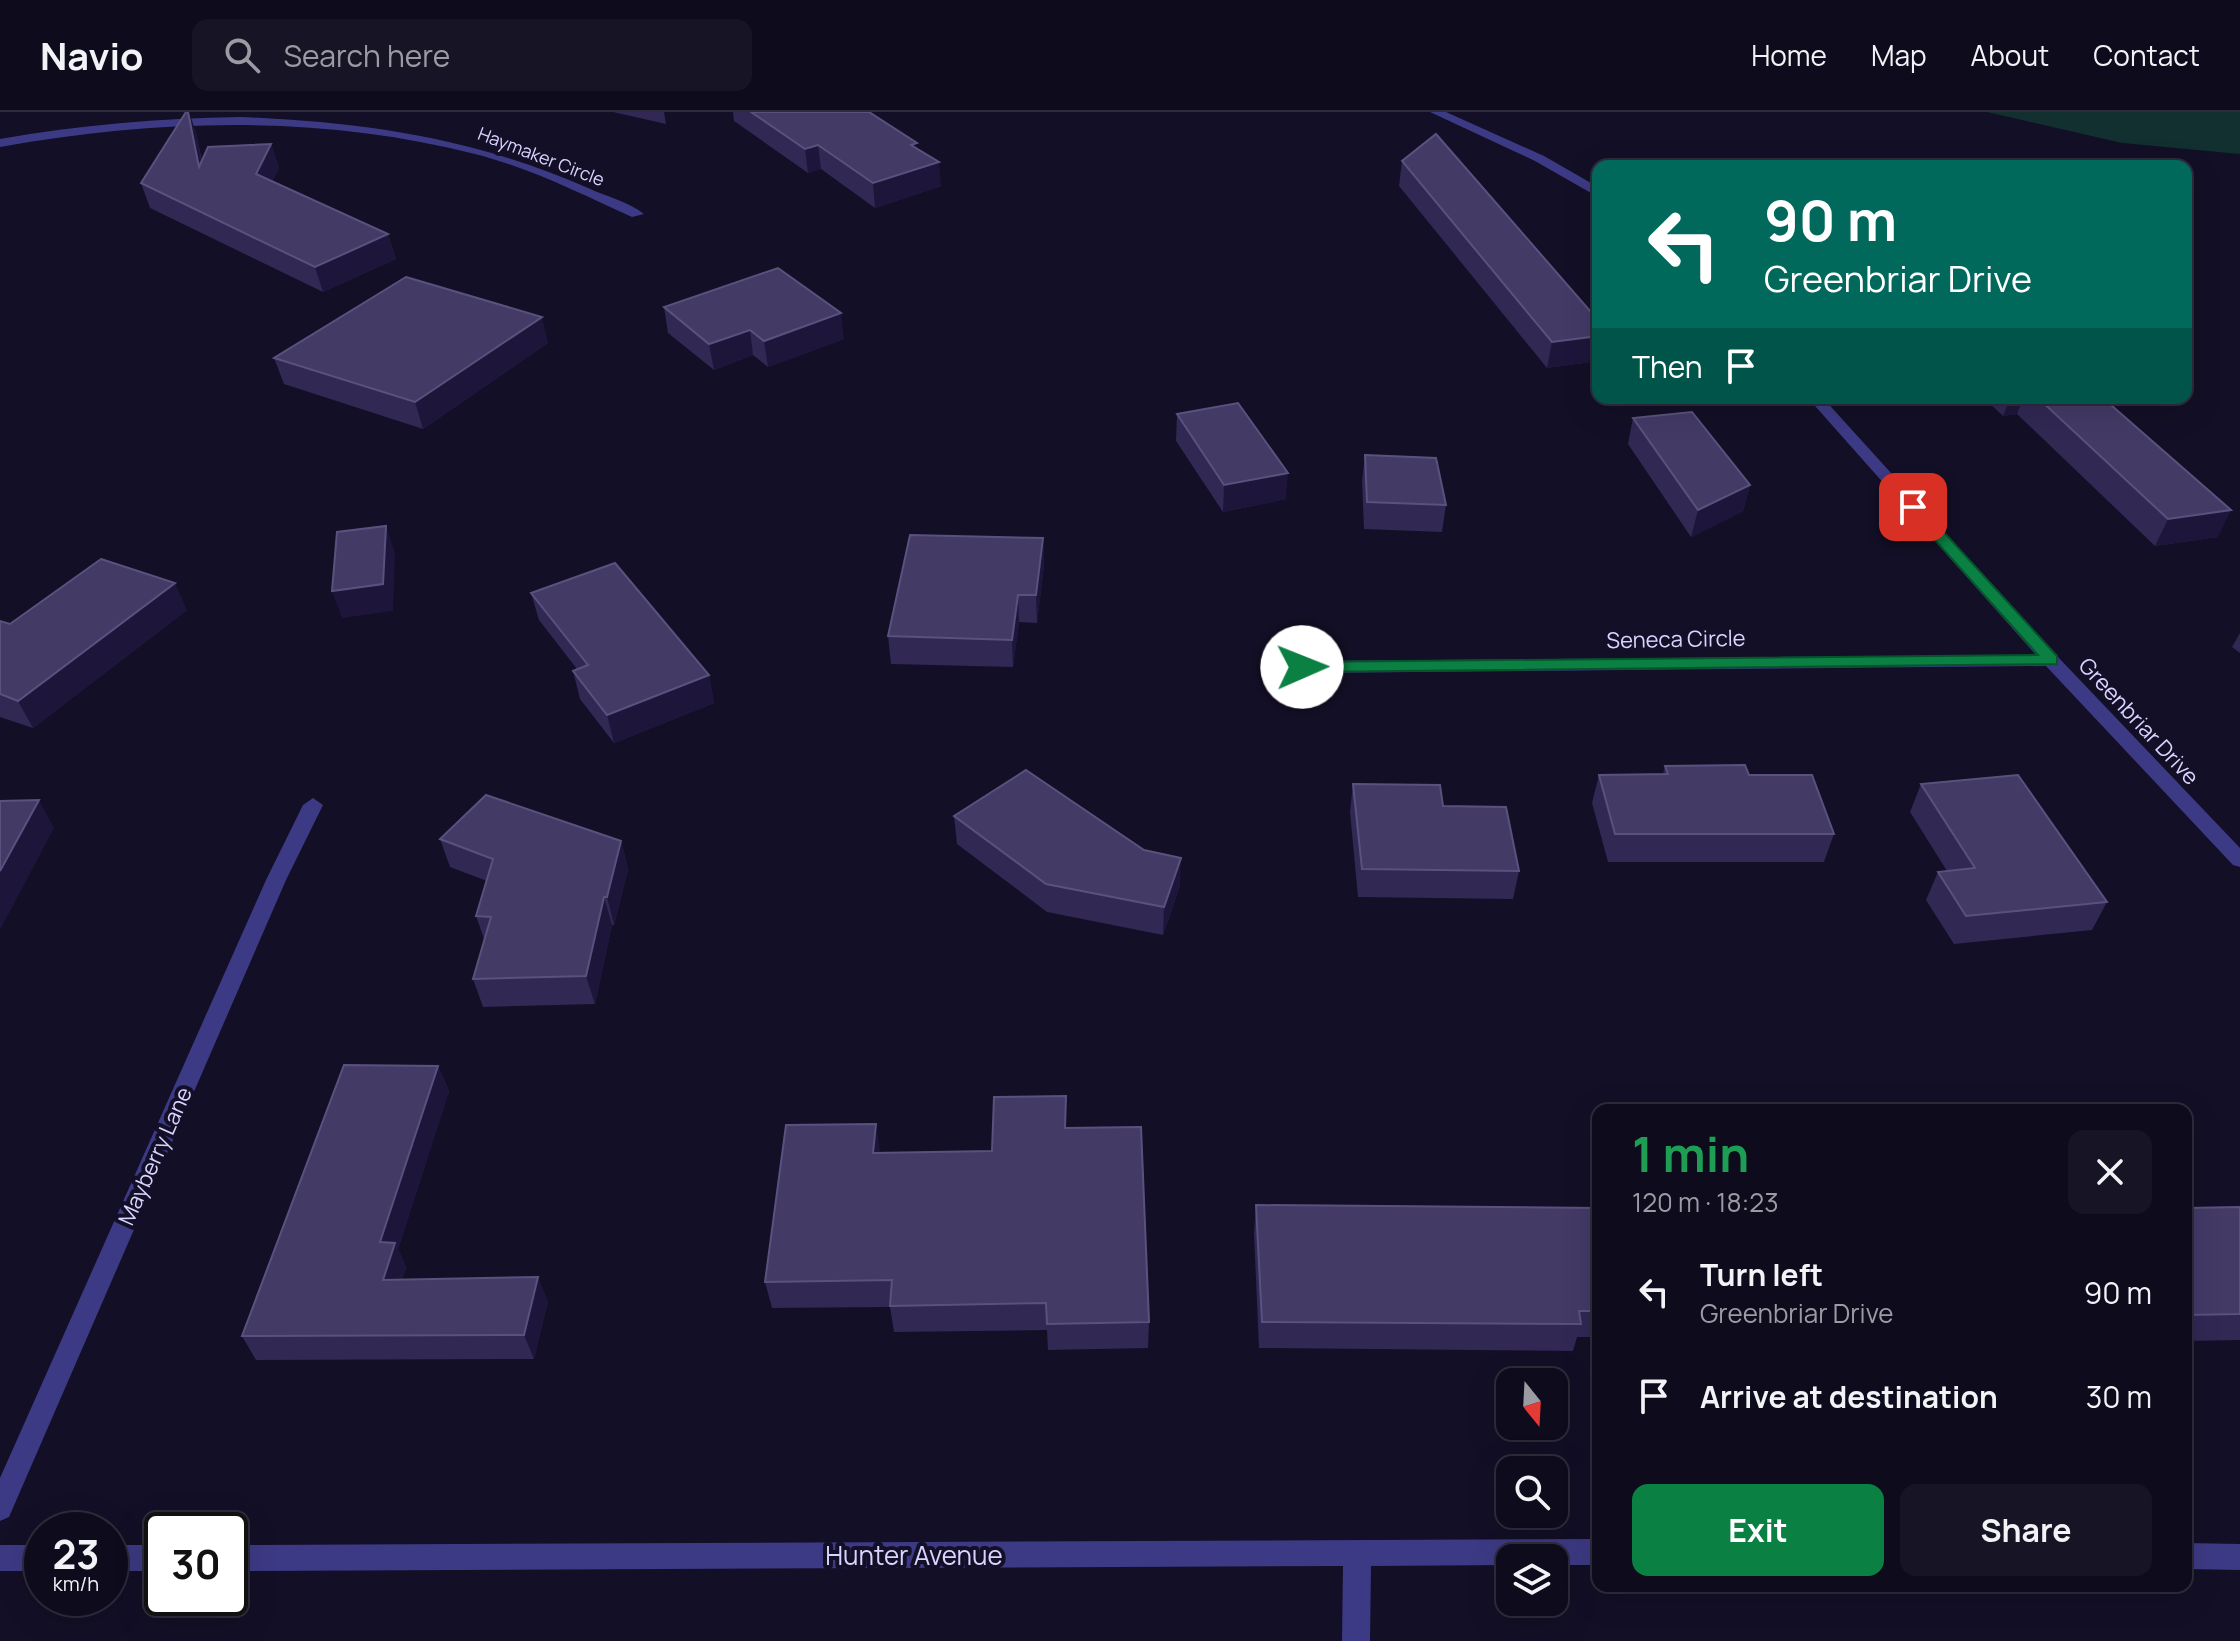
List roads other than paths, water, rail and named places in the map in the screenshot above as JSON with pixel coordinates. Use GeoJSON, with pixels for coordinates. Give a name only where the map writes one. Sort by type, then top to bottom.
{"type":"FeatureCollection","features":[{"type":"Feature","properties":{"kind":"street"},"geometry":{"type":"LineString","coordinates":[[1436,112],[1492,135],[1592,189]]}},
{"type":"Feature","properties":{"kind":"street","name":"Haymaker Circle"},"geometry":{"type":"LineString","coordinates":[[0,143],[119,126],[220,120],[338,125],[422,137],[479,151],[637,214]]}},
{"type":"Feature","properties":{"kind":"street","name":"Greenbriar Drive"},"geometry":{"type":"LineString","coordinates":[[1820,404],[2051,660],[2240,860]]}},
{"type":"Feature","properties":{"kind":"street","name":"Seneca Circle"},"geometry":{"type":"LineString","coordinates":[[1302,667],[2051,660]]}},
{"type":"Feature","properties":{"kind":"street","name":"Mayberry Lane"},"geometry":{"type":"LineString","coordinates":[[0,1508],[276,880],[313,805]]}},
{"type":"Feature","properties":{"kind":"street","name":"Hunter Avenue"},"geometry":{"type":"LineString","coordinates":[[248,1558],[1592,1552]]}},
{"type":"Feature","properties":{"kind":"street"},"geometry":{"type":"LineString","coordinates":[[1356,1641],[1357,1554]]}},
{"type":"Feature","properties":{"kind":"street"},"geometry":{"type":"LineString","coordinates":[[2192,1556],[2240,1557]]}},
{"type":"Feature","properties":{"kind":"street"},"geometry":{"type":"LineString","coordinates":[[0,1558],[24,1558]]}}]}
